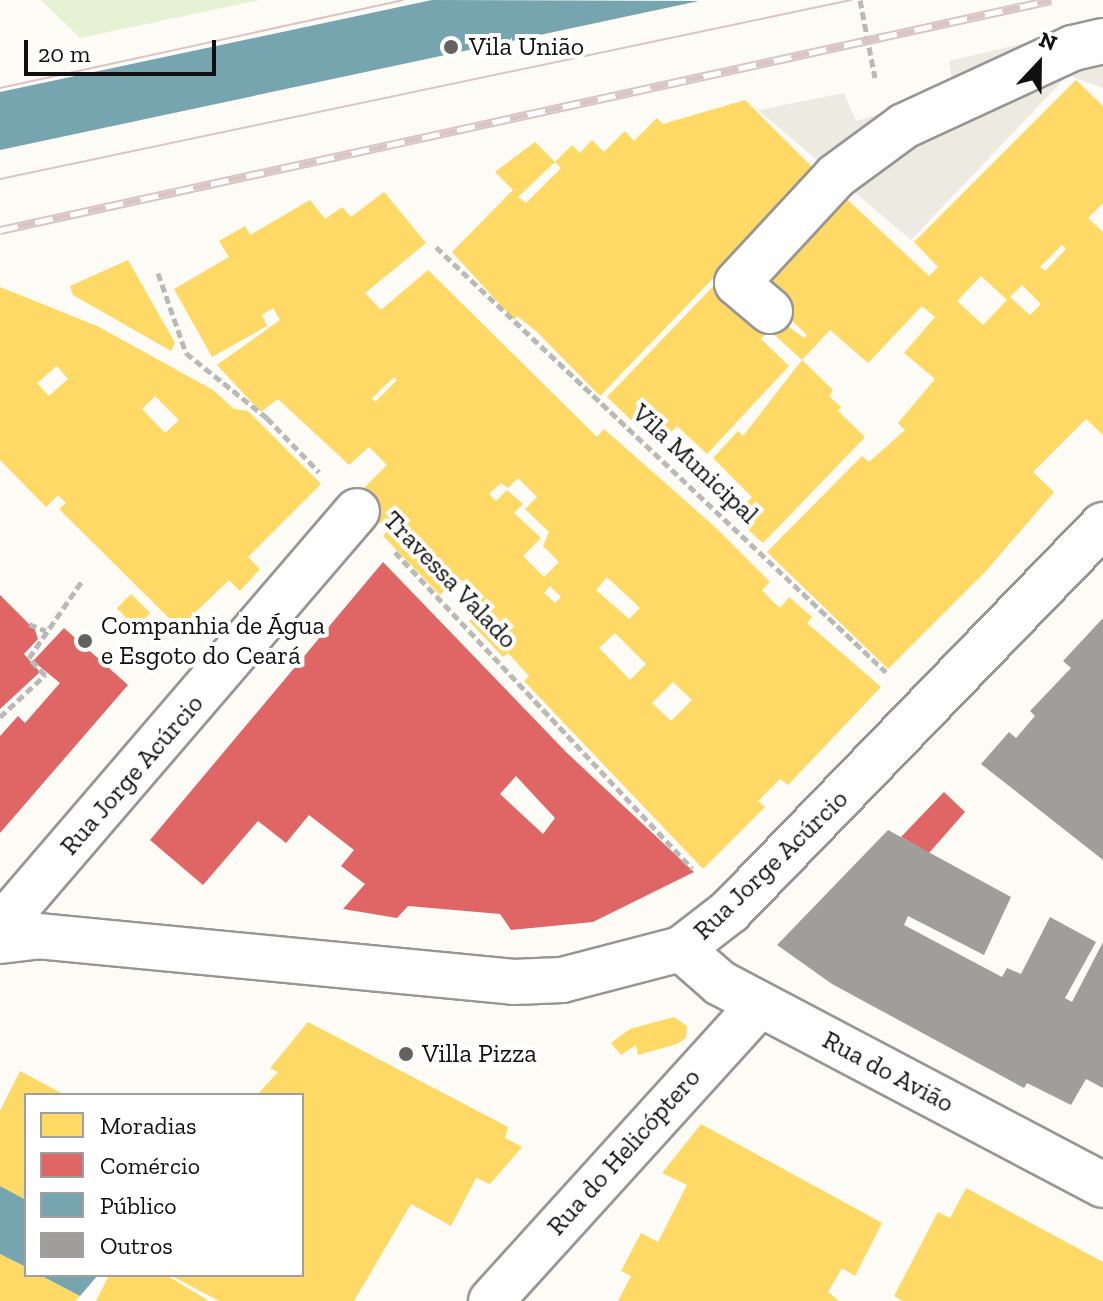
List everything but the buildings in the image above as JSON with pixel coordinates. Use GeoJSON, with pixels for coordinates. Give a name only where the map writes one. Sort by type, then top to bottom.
{"type":"FeatureCollection","features":[{"type":"Feature","properties":{"kind":"street"},"geometry":{"type":"LineString","coordinates":[[770,311],[737,283],[836,176],[904,126],[1073,48],[1103,41]]}},
{"type":"Feature","properties":{"kind":"street","name":"Rua Jorge Acúrcio"},"geometry":{"type":"LineString","coordinates":[[0,927],[357,511]]}},
{"type":"Feature","properties":{"kind":"street","name":"Rua Jorge Acúrcio"},"geometry":{"type":"LineString","coordinates":[[0,941],[38,936],[514,982],[575,977],[681,949],[730,911],[927,711],[1103,525]]}},
{"type":"Feature","properties":{"kind":"street","name":"Rua do Avião"},"geometry":{"type":"LineString","coordinates":[[681,949],[720,983],[759,1005],[1103,1185]]}},
{"type":"Feature","properties":{"kind":"street","name":"Rua do Helicóptero"},"geometry":{"type":"LineString","coordinates":[[491,1301],[759,1005]]}},
{"type":"Feature","properties":{"kind":"path"},"geometry":{"type":"LineString","coordinates":[[860,0],[876,85]]}},
{"type":"Feature","properties":{"kind":"path","name":"Vila Municipal"},"geometry":{"type":"LineString","coordinates":[[436,247],[927,711]]}},
{"type":"Feature","properties":{"kind":"path","name":"Travessa Valado"},"geometry":{"type":"LineString","coordinates":[[158,273],[186,353],[267,418],[730,911]]}},
{"type":"Feature","properties":{"kind":"path"},"geometry":{"type":"LineString","coordinates":[[0,717],[45,675],[29,658],[82,581]]}},
{"type":"Feature","properties":{"kind":"path"},"geometry":{"type":"LineString","coordinates":[[29,624],[47,631]]}},
{"type":"Feature","properties":{"kind":"green space"},"geometry":{"type":"Polygon","coordinates":[[[41,0],[260,0],[80,38],[41,0]]]}},
{"type":"Feature","properties":{"kind":"shaded area"},"geometry":{"type":"Polygon","coordinates":[[[1103,24],[1103,88],[1068,75],[911,240],[758,110],[844,93],[856,121],[954,93],[949,61],[1103,24]]]}},
{"type":"Feature","properties":{"kind":"tram line"},"geometry":{"type":"LineString","coordinates":[[0,88],[403,0]]}},
{"type":"Feature","properties":{"kind":"tram line"},"geometry":{"type":"LineString","coordinates":[[0,179],[851,0]]}},
{"type":"Feature","properties":{"kind":"railway"},"geometry":{"type":"LineString","coordinates":[[0,230],[1051,0]]}},
{"type":"Feature","properties":{"kind":"place","name":"Vila União"},"geometry":{"type":"Point","coordinates":[451,47]}},
{"type":"Feature","properties":{"kind":"place","name":"Companhia de Água e Esgoto do Ceará"},"geometry":{"type":"Point","coordinates":[85,641]}},
{"type":"Feature","properties":{"kind":"place","name":"Villa Pizza"},"geometry":{"type":"Point","coordinates":[406,1054]}}]}
